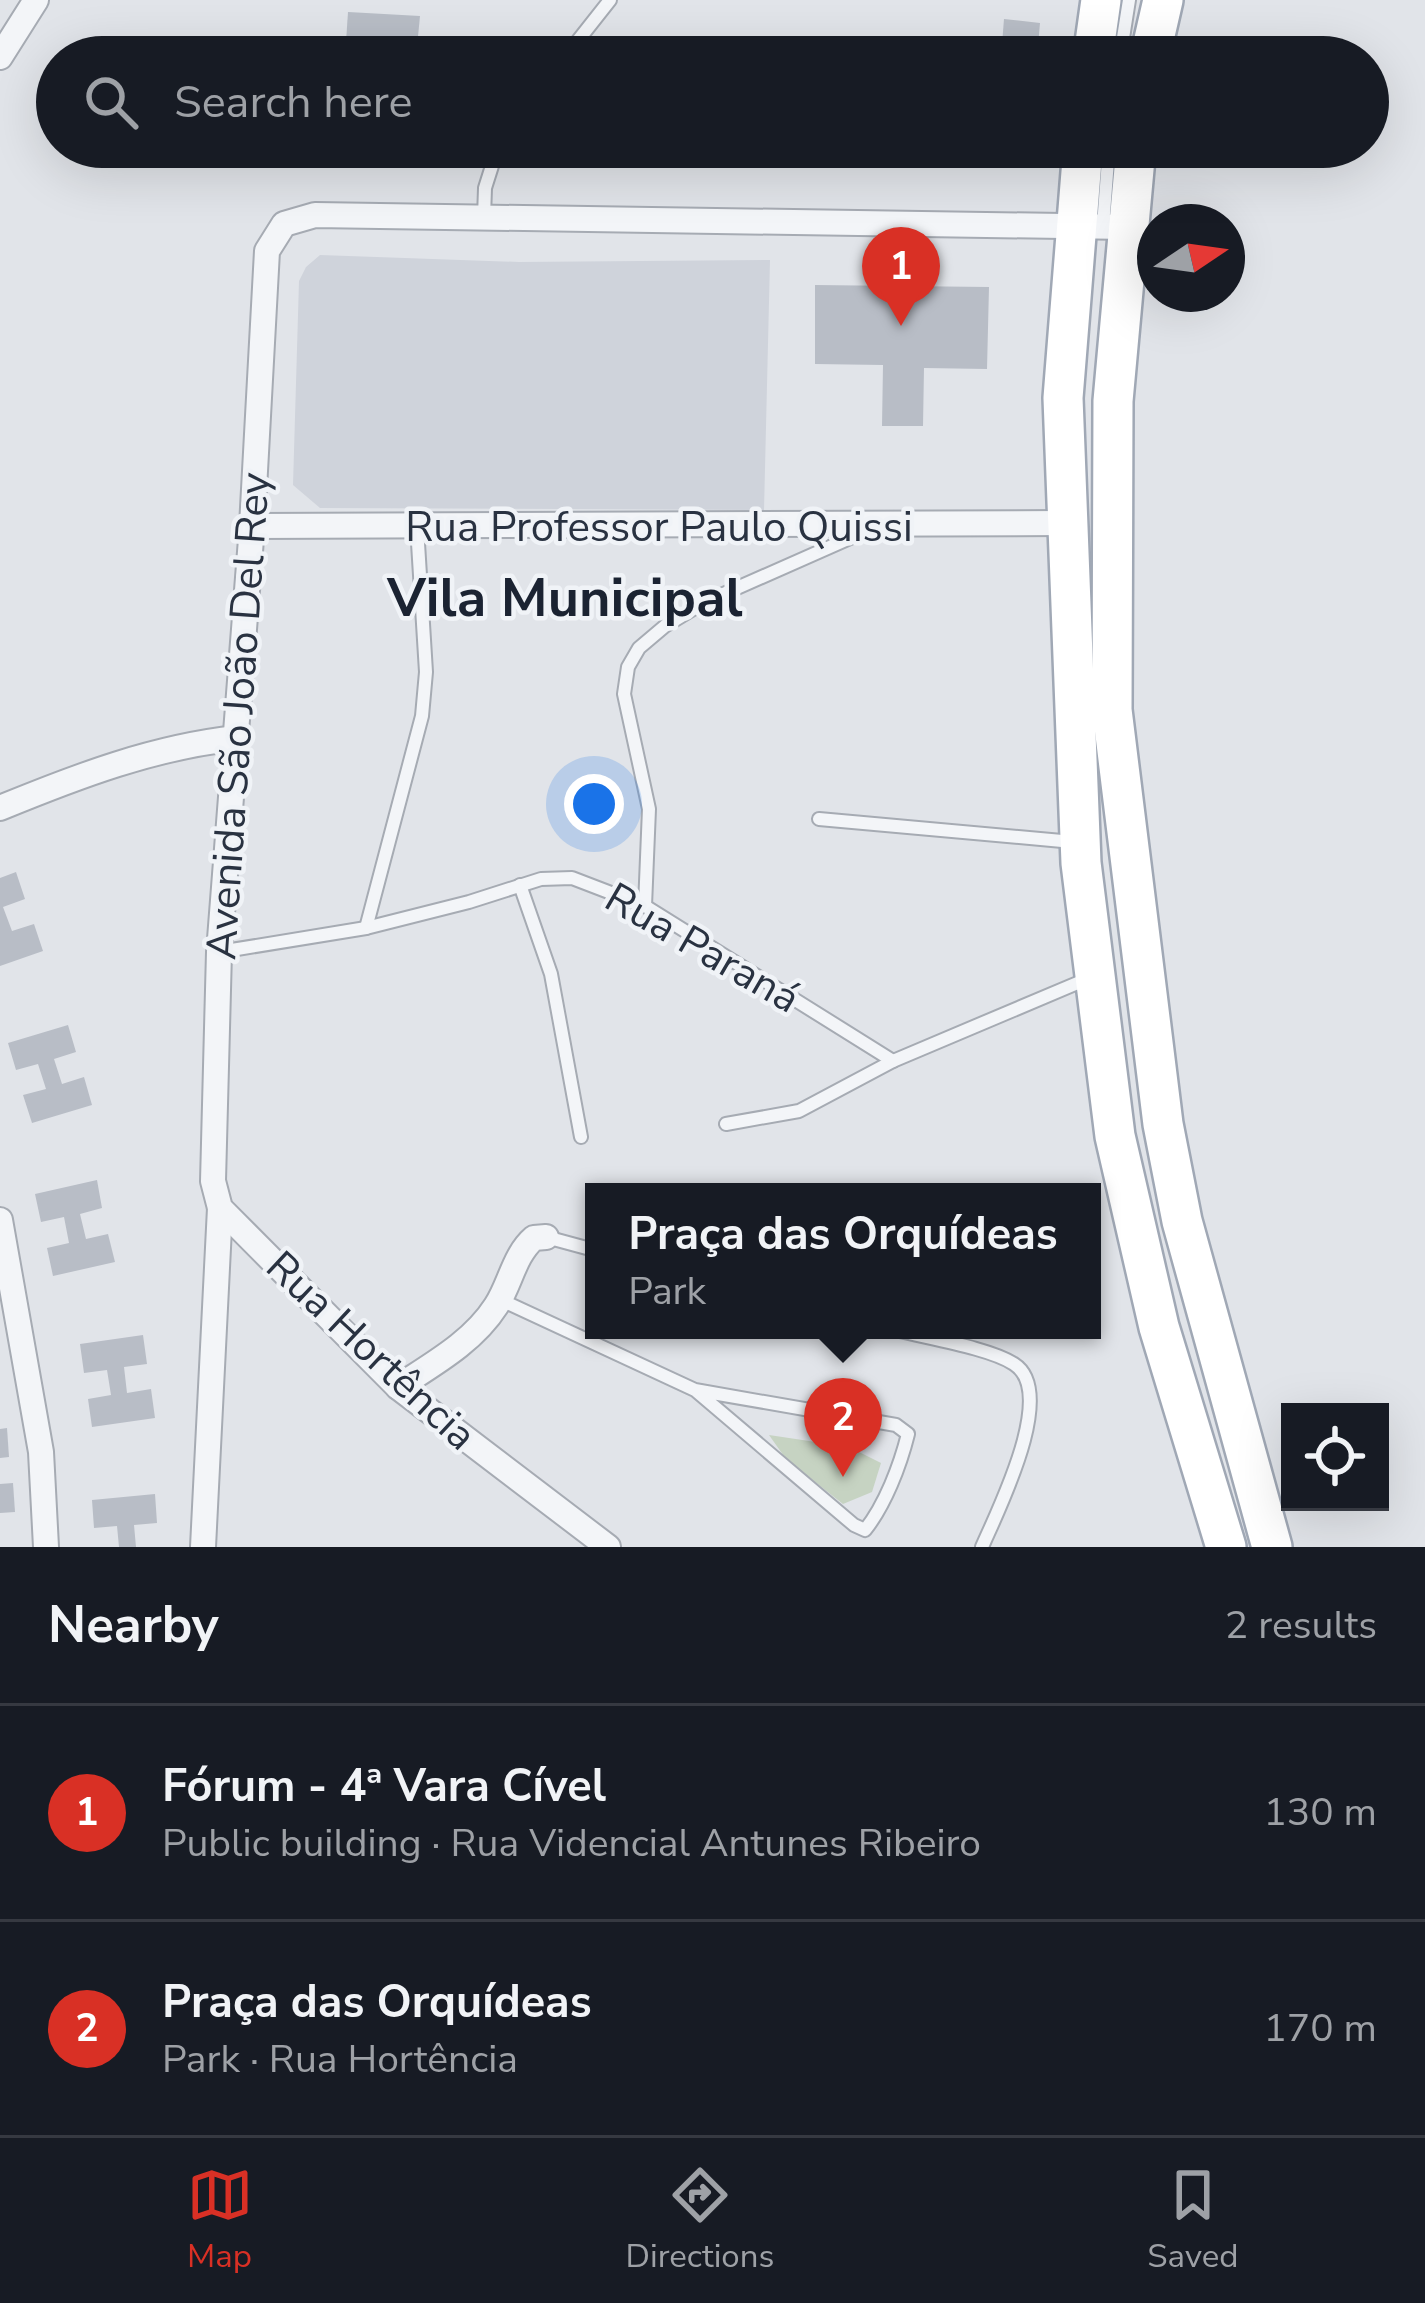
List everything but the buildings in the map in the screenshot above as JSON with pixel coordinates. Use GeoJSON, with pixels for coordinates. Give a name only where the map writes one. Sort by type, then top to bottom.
{"type":"FeatureCollection","features":[{"type":"Feature","properties":{"kind":"main road"},"geometry":{"type":"LineString","coordinates":[[1097,36],[1101,0]]}},
{"type":"Feature","properties":{"kind":"main road"},"geometry":{"type":"LineString","coordinates":[[1155,36],[1163,0]]}},
{"type":"Feature","properties":{"kind":"main road"},"geometry":{"type":"LineString","coordinates":[[1088,168],[1102,227],[1113,400],[1112,710],[1163,1124],[1178,1201],[1273,1547]]}},
{"type":"Feature","properties":{"kind":"main road"},"geometry":{"type":"LineString","coordinates":[[1127,168],[1102,227],[1063,398],[1080,842],[1115,1136],[1159,1327],[1226,1547]]}},
{"type":"Feature","properties":{"kind":"street"},"geometry":{"type":"LineString","coordinates":[[0,57],[35,0]]}},
{"type":"Feature","properties":{"kind":"street","name":"Avenida São João Del Rey"},"geometry":{"type":"LineString","coordinates":[[220,1208],[213,1180],[219,952],[252,526],[267,251],[274,235],[297,218],[484,218]]}},
{"type":"Feature","properties":{"kind":"street"},"geometry":{"type":"LineString","coordinates":[[484,218],[1102,227]]}},
{"type":"Feature","properties":{"kind":"street","name":"Rua Professor Paulo Quissi"},"geometry":{"type":"LineString","coordinates":[[252,526],[1065,523]]}},
{"type":"Feature","properties":{"kind":"street"},"geometry":{"type":"LineString","coordinates":[[0,808],[139,756],[188,743],[237,738]]}},
{"type":"Feature","properties":{"kind":"street"},"geometry":{"type":"LineString","coordinates":[[203,1547],[220,1208]]}},
{"type":"Feature","properties":{"kind":"street","name":"Rua Hortência"},"geometry":{"type":"LineString","coordinates":[[220,1208],[398,1387],[608,1547]]}},
{"type":"Feature","properties":{"kind":"street"},"geometry":{"type":"LineString","coordinates":[[0,1220],[41,1453],[46,1547]]}},
{"type":"Feature","properties":{"kind":"street"},"geometry":{"type":"LineString","coordinates":[[398,1387],[471,1336],[501,1300],[524,1248],[534,1238],[546,1237]]}},
{"type":"Feature","properties":{"kind":"lane"},"geometry":{"type":"LineString","coordinates":[[582,36],[610,0]]}},
{"type":"Feature","properties":{"kind":"lane"},"geometry":{"type":"LineString","coordinates":[[1123,36],[1129,0]]}},
{"type":"Feature","properties":{"kind":"lane"},"geometry":{"type":"LineString","coordinates":[[484,218],[484,188],[491,168]]}},
{"type":"Feature","properties":{"kind":"lane"},"geometry":{"type":"LineString","coordinates":[[1102,227],[1107,168]]}},
{"type":"Feature","properties":{"kind":"lane"},"geometry":{"type":"LineString","coordinates":[[645,906],[649,808],[624,694],[628,667],[639,648],[664,626],[704,603],[877,526]]}},
{"type":"Feature","properties":{"kind":"lane"},"geometry":{"type":"LineString","coordinates":[[366,928],[422,716],[426,671],[417,527]]}},
{"type":"Feature","properties":{"kind":"lane"},"geometry":{"type":"LineString","coordinates":[[819,819],[1080,842]]}},
{"type":"Feature","properties":{"kind":"lane","name":"Rua Paraná"},"geometry":{"type":"LineString","coordinates":[[219,952],[366,928],[541,878],[572,878],[645,906],[893,1061]]}},
{"type":"Feature","properties":{"kind":"lane"},"geometry":{"type":"LineString","coordinates":[[520,885],[559,1009],[581,1137]]}},
{"type":"Feature","properties":{"kind":"lane"},"geometry":{"type":"LineString","coordinates":[[725,1124],[799,1111],[893,1061],[1094,976]]}},
{"type":"Feature","properties":{"kind":"lane"},"geometry":{"type":"LineString","coordinates":[[546,1237],[585,1248]]}},
{"type":"Feature","properties":{"kind":"lane"},"geometry":{"type":"LineString","coordinates":[[501,1300],[585,1339]]}},
{"type":"Feature","properties":{"kind":"lane"},"geometry":{"type":"LineString","coordinates":[[585,1339],[695,1390],[896,1426],[908,1435],[904,1453],[873,1520],[865,1529],[854,1525],[695,1390]]}},
{"type":"Feature","properties":{"kind":"lane"},"geometry":{"type":"LineString","coordinates":[[930,1339],[1010,1360],[1028,1380],[1031,1409],[1014,1470],[982,1547]]}},
{"type":"Feature","properties":{"kind":"shaded area"},"geometry":{"type":"Polygon","coordinates":[[[320,255],[519,262],[770,260],[764,510],[320,508],[293,485],[299,281],[320,255]]]}},
{"type":"Feature","properties":{"kind":"green space"},"geometry":{"type":"Polygon","coordinates":[[[769,1435],[849,1447],[881,1463],[872,1492],[843,1504],[786,1459],[769,1435]]]}},
{"type":"Feature","properties":{"kind":"place","name":"Fórum - 4ª Vara Cível"},"geometry":{"type":"Point","coordinates":[901,326]}},
{"type":"Feature","properties":{"kind":"place","name":"Praça das Orquídeas"},"geometry":{"type":"Point","coordinates":[843,1477]}},
{"type":"Feature","properties":{"kind":"district","name":"Vila Municipal"},"geometry":{"type":"Point","coordinates":[565,597]}}]}
